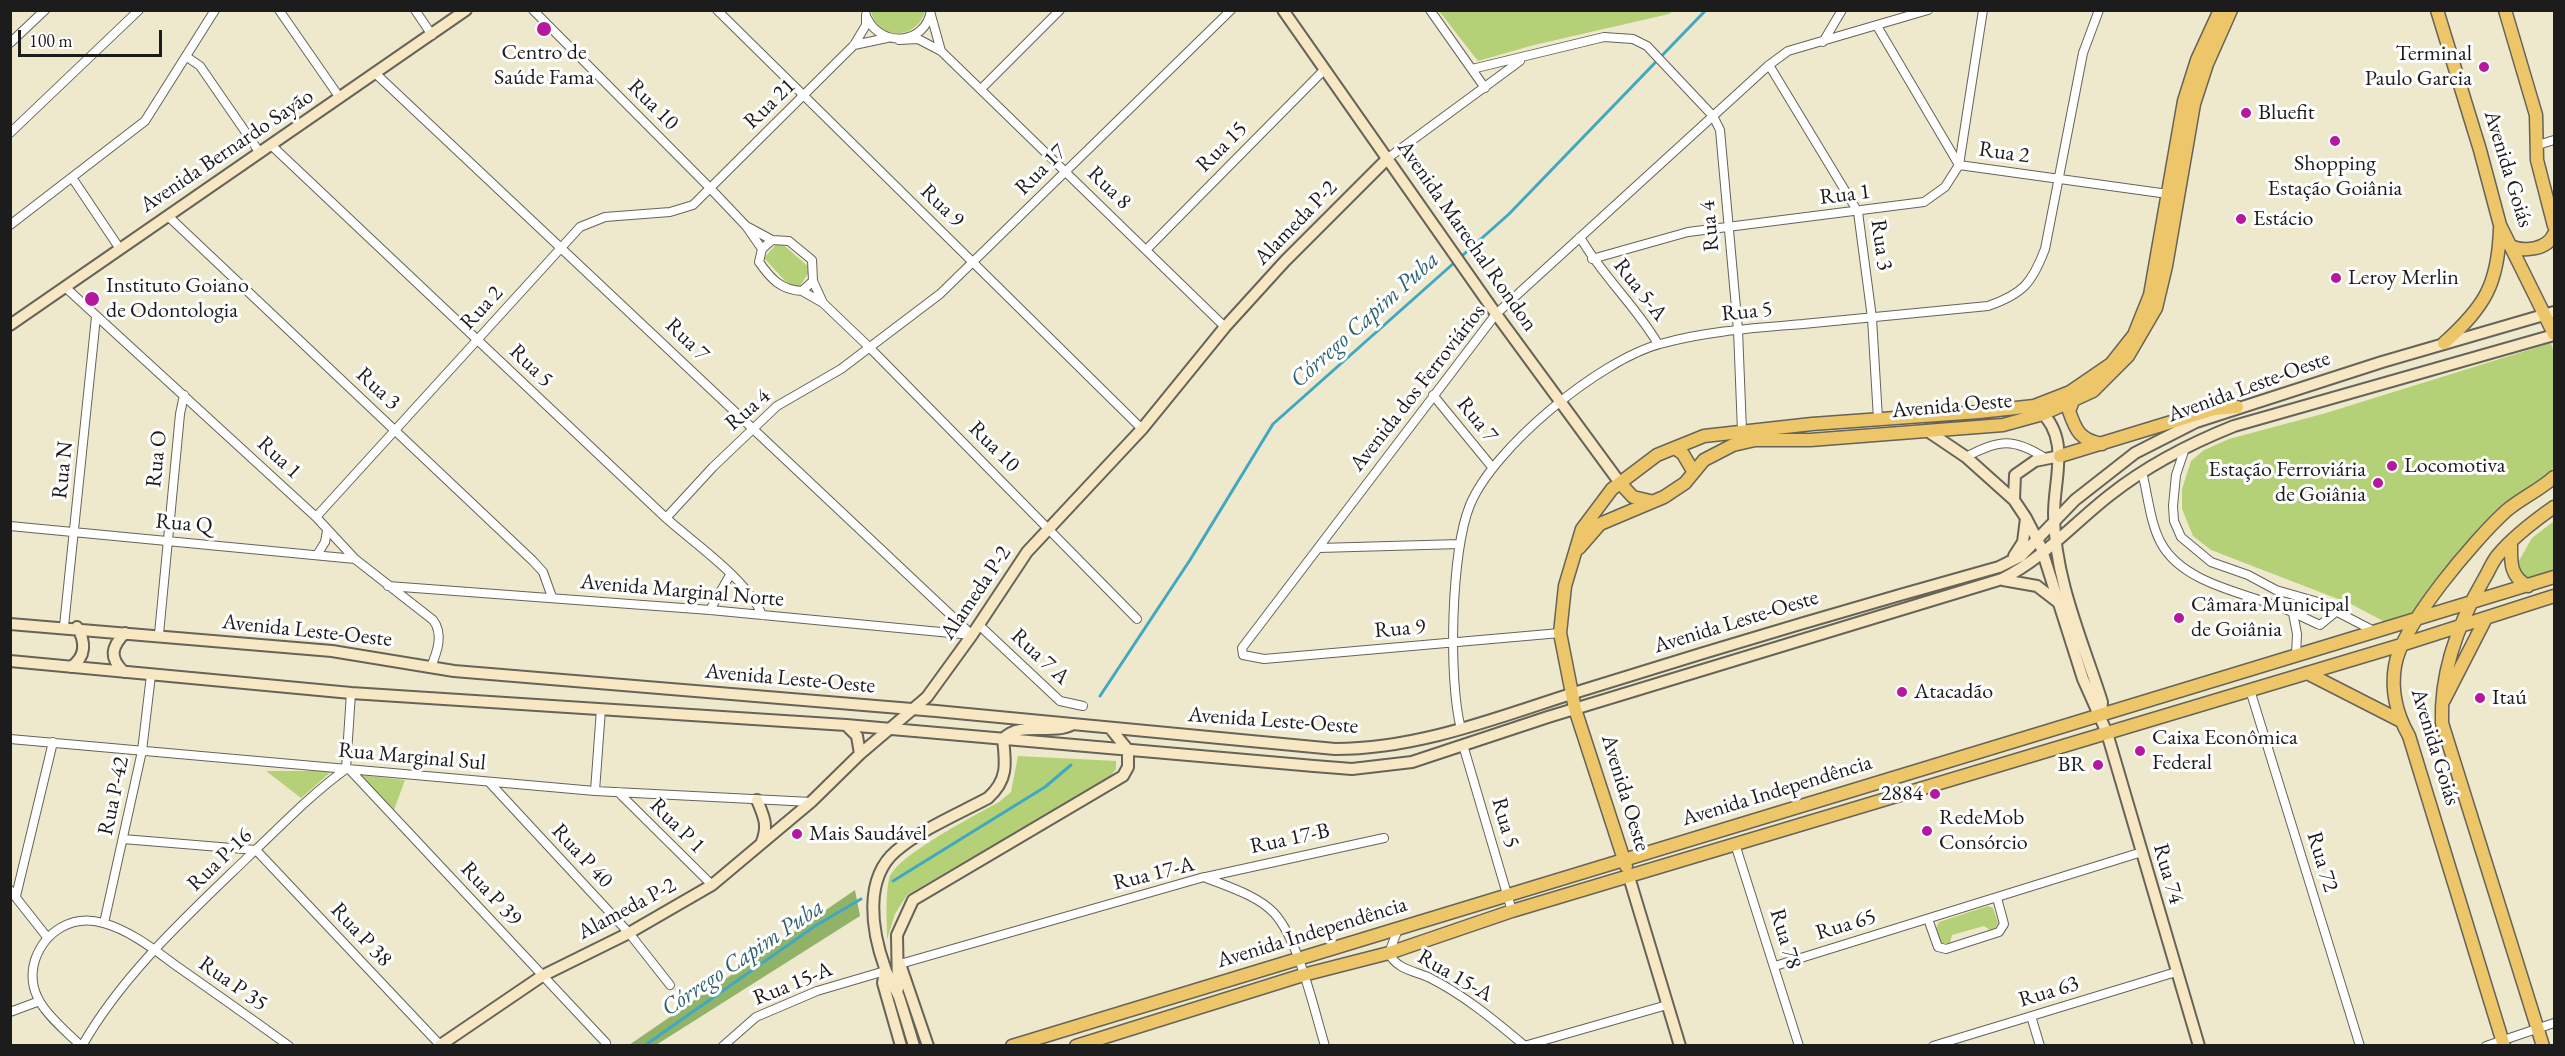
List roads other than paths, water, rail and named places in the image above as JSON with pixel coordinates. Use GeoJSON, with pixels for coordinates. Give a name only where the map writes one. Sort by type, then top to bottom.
{"type":"FeatureCollection","features":[{"type":"Feature","properties":{"kind":"main road","name":"Avenida Bernardo Sayão"},"geometry":{"type":"LineString","coordinates":[[10,324],[466,10]]}},
{"type":"Feature","properties":{"kind":"main road","name":"Avenida Marechal Rondon"},"geometry":{"type":"LineString","coordinates":[[1283,10],[1471,275],[1496,314],[1561,399],[1620,483]]}},
{"type":"Feature","properties":{"kind":"main road","name":"Avenida Oeste"},"geometry":{"type":"LineString","coordinates":[[1680,1046],[1624,860],[1575,709],[1560,633],[1565,586],[1582,530],[1612,489],[1657,455],[1704,436],[1878,419],[2039,410],[2111,364],[2134,335],[2152,285],[2184,101],[2197,60],[2220,10]]}},
{"type":"Feature","properties":{"kind":"main road","name":"Avenida Oeste"},"geometry":{"type":"LineString","coordinates":[[1577,551],[1600,524],[1664,497],[1685,483],[1693,471],[1718,452],[1755,440],[1810,440],[2003,425],[2039,410],[2073,401],[2093,391],[2117,369],[2140,339],[2156,308],[2196,97],[2207,64],[2231,10]]}},
{"type":"Feature","properties":{"kind":"main road","name":"Avenida Goiás"},"geometry":{"type":"LineString","coordinates":[[2437,10],[2480,150],[2500,225],[2550,314],[2554,334]]}},
{"type":"Feature","properties":{"kind":"main road","name":"Avenida Goiás"},"geometry":{"type":"LineString","coordinates":[[2505,10],[2536,115],[2537,160],[2541,183],[2554,226]]}},
{"type":"Feature","properties":{"kind":"main road","name":"Alameda P-2"},"geometry":{"type":"LineString","coordinates":[[440,1045],[542,976],[629,933],[712,885],[811,802],[860,754],[927,697],[979,625],[1027,552],[1142,429],[1225,327],[1285,261],[1388,158]]}},
{"type":"Feature","properties":{"kind":"main road"},"geometry":{"type":"LineString","coordinates":[[2444,343],[2473,317],[2489,290],[2498,264],[2500,225]]}},
{"type":"Feature","properties":{"kind":"main road"},"geometry":{"type":"LineString","coordinates":[[2510,246],[2520,250],[2533,249],[2548,243],[2554,234]]}},
{"type":"Feature","properties":{"kind":"main road","name":"Avenida Leste-Oeste"},"geometry":{"type":"LineString","coordinates":[[10,624],[159,634],[332,651],[431,667],[914,709],[1335,749],[1389,746],[1461,729],[1824,616],[1999,567],[2021,556],[2054,519],[2135,453],[2196,422],[2236,407],[2444,343],[2550,314]]}},
{"type":"Feature","properties":{"kind":"main road","name":"Avenida Leste-Oeste"},"geometry":{"type":"LineString","coordinates":[[10,661],[351,693],[846,725],[1352,769],[1412,762],[1575,709],[2002,579],[2026,568],[2056,540],[2142,472],[2186,446],[2234,426],[2554,334]]}},
{"type":"Feature","properties":{"kind":"main road"},"geometry":{"type":"LineString","coordinates":[[2073,401],[2068,411],[2076,432],[2081,438],[2103,444]]}},
{"type":"Feature","properties":{"kind":"main road"},"geometry":{"type":"LineString","coordinates":[[2014,500],[2014,476],[2045,458],[2103,444],[2214,409],[2236,407]]}},
{"type":"Feature","properties":{"kind":"main road","name":"Rua 74"},"geometry":{"type":"LineString","coordinates":[[2039,410],[2055,432],[2060,456],[2054,519],[2059,566],[2102,702],[2101,714],[2199,1046]]}},
{"type":"Feature","properties":{"kind":"main road","name":"Rua 74"},"geometry":{"type":"LineString","coordinates":[[1926,430],[1966,457],[2014,500],[2026,518],[2043,553],[2093,705],[2101,714]]}},
{"type":"Feature","properties":{"kind":"main road"},"geometry":{"type":"LineString","coordinates":[[1675,448],[1683,454],[1693,471]]}},
{"type":"Feature","properties":{"kind":"main road","name":"Avenida Goiás"},"geometry":{"type":"LineString","coordinates":[[2504,1043],[2409,736],[2401,720],[2393,688],[2395,664],[2401,645],[2415,621],[2488,531],[2506,511],[2554,477]]}},
{"type":"Feature","properties":{"kind":"main road"},"geometry":{"type":"LineString","coordinates":[[1620,483],[1633,497],[1650,501]]}},
{"type":"Feature","properties":{"kind":"main road","name":"Avenida Goiás"},"geometry":{"type":"LineString","coordinates":[[2543,1046],[2442,723],[2441,707],[2442,688],[2460,627],[2470,603],[2496,557],[2554,507]]}},
{"type":"Feature","properties":{"kind":"main road"},"geometry":{"type":"LineString","coordinates":[[1999,567],[2019,550],[2026,534],[2026,518]]}},
{"type":"Feature","properties":{"kind":"main road"},"geometry":{"type":"LineString","coordinates":[[2511,542],[2511,567],[2518,580],[2528,586]]}},
{"type":"Feature","properties":{"kind":"main road","name":"Avenida Independência"},"geometry":{"type":"LineString","coordinates":[[1012,1046],[2554,578]]}},
{"type":"Feature","properties":{"kind":"main road","name":"Avenida Leste-Oeste"},"geometry":{"type":"LineString","coordinates":[[2002,579],[2037,586],[2061,604]]}},
{"type":"Feature","properties":{"kind":"main road","name":"Avenida Independência"},"geometry":{"type":"LineString","coordinates":[[1076,1046],[1303,975],[1389,953],[1512,911],[2401,645],[2554,596]]}},
{"type":"Feature","properties":{"kind":"main road"},"geometry":{"type":"LineString","coordinates":[[2441,707],[2486,618]]}},
{"type":"Feature","properties":{"kind":"main road"},"geometry":{"type":"LineString","coordinates":[[71,666],[80,660],[82,654],[83,637],[76,627]]}},
{"type":"Feature","properties":{"kind":"main road"},"geometry":{"type":"LineString","coordinates":[[124,633],[113,648],[116,664],[124,672]]}},
{"type":"Feature","properties":{"kind":"main road"},"geometry":{"type":"LineString","coordinates":[[2307,673],[2401,720]]}},
{"type":"Feature","properties":{"kind":"main road"},"geometry":{"type":"LineString","coordinates":[[914,1046],[898,995],[885,971],[873,909],[880,872],[890,857],[908,842],[988,798],[997,790],[1005,774],[1003,739],[1013,731],[1059,730],[1073,724]]}},
{"type":"Feature","properties":{"kind":"main road"},"geometry":{"type":"LineString","coordinates":[[846,725],[857,736],[860,754]]}},
{"type":"Feature","properties":{"kind":"main road"},"geometry":{"type":"LineString","coordinates":[[898,995],[900,964],[897,935],[913,900],[1123,776],[1128,767],[1128,750],[1110,728]]}},
{"type":"Feature","properties":{"kind":"main road"},"geometry":{"type":"LineString","coordinates":[[757,800],[766,822],[767,832],[760,846]]}},
{"type":"Feature","properties":{"kind":"main road"},"geometry":{"type":"LineString","coordinates":[[900,964],[928,1046]]}},
{"type":"Feature","properties":{"kind":"main road"},"geometry":{"type":"LineString","coordinates":[[885,971],[883,983],[901,1046]]}},
{"type":"Feature","properties":{"kind":"main road"},"geometry":{"type":"LineString","coordinates":[[1130,1010],[1135,1028]]}},
{"type":"Feature","properties":{"kind":"street"},"geometry":{"type":"LineString","coordinates":[[10,43],[45,10]]}},
{"type":"Feature","properties":{"kind":"street"},"geometry":{"type":"LineString","coordinates":[[10,133],[139,10]]}},
{"type":"Feature","properties":{"kind":"street"},"geometry":{"type":"LineString","coordinates":[[10,225],[73,179],[145,121],[215,10]]}},
{"type":"Feature","properties":{"kind":"street"},"geometry":{"type":"LineString","coordinates":[[279,10],[340,98]]}},
{"type":"Feature","properties":{"kind":"street"},"geometry":{"type":"LineString","coordinates":[[415,10],[432,35]]}},
{"type":"Feature","properties":{"kind":"street","name":"Rua 10"},"geometry":{"type":"LineString","coordinates":[[533,10],[709,187],[746,226],[762,249]]}},
{"type":"Feature","properties":{"kind":"street","name":"Rua 9"},"geometry":{"type":"LineString","coordinates":[[717,10],[1142,429]]}},
{"type":"Feature","properties":{"kind":"street"},"geometry":{"type":"LineString","coordinates":[[981,89],[1060,10]]}},
{"type":"Feature","properties":{"kind":"street","name":"Rua 17"},"geometry":{"type":"LineString","coordinates":[[869,347],[940,294],[1231,10]]}},
{"type":"Feature","properties":{"kind":"street"},"geometry":{"type":"LineString","coordinates":[[1430,10],[1485,88]]}},
{"type":"Feature","properties":{"kind":"street"},"geometry":{"type":"LineString","coordinates":[[1823,42],[1842,10]]}},
{"type":"Feature","properties":{"kind":"street","name":"Avenida dos Ferroviários"},"geometry":{"type":"LineString","coordinates":[[1243,655],[1246,640],[1319,548],[1496,314],[1769,64],[1788,51],[1928,10]]}},
{"type":"Feature","properties":{"kind":"street","name":"Rua 1"},"geometry":{"type":"LineString","coordinates":[[1592,259],[1657,239],[1728,227],[1924,202],[1945,187],[1959,165],[1983,10]]}},
{"type":"Feature","properties":{"kind":"street","name":"Rua 5"},"geometry":{"type":"LineString","coordinates":[[1461,729],[1456,709],[1453,642],[1460,544],[1471,503],[1492,467],[1561,399],[1633,355],[1658,344],[1737,330],[1988,306],[2014,297],[2035,276],[2045,249],[2083,53],[2099,10]]}},
{"type":"Feature","properties":{"kind":"street"},"geometry":{"type":"LineString","coordinates":[[899,40],[919,32],[931,12]]}},
{"type":"Feature","properties":{"kind":"street","name":"Rua 8"},"geometry":{"type":"LineString","coordinates":[[931,12],[941,51]]}},
{"type":"Feature","properties":{"kind":"street"},"geometry":{"type":"LineString","coordinates":[[865,13],[870,25],[888,38]]}},
{"type":"Feature","properties":{"kind":"street","name":"Rua 21"},"geometry":{"type":"LineString","coordinates":[[709,187],[854,45],[866,25],[865,13]]}},
{"type":"Feature","properties":{"kind":"street","name":"Rua 2"},"geometry":{"type":"LineString","coordinates":[[1877,26],[1959,165],[2168,194]]}},
{"type":"Feature","properties":{"kind":"street","name":"Rua 4"},"geometry":{"type":"LineString","coordinates":[[1523,59],[1604,37],[1633,39],[1647,46],[1713,116],[1720,130],[1737,330],[1742,431]]}},
{"type":"Feature","properties":{"kind":"street"},"geometry":{"type":"LineString","coordinates":[[854,45],[888,38]]}},
{"type":"Feature","properties":{"kind":"street","name":"Rua 8"},"geometry":{"type":"LineString","coordinates":[[888,38],[918,39],[941,51],[1225,327]]}},
{"type":"Feature","properties":{"kind":"street"},"geometry":{"type":"LineString","coordinates":[[187,57],[200,66],[260,153]]}},
{"type":"Feature","properties":{"kind":"street"},"geometry":{"type":"LineString","coordinates":[[1472,69],[1523,59]]}},
{"type":"Feature","properties":{"kind":"street","name":"Alameda P-2"},"geometry":{"type":"LineString","coordinates":[[1388,158],[1523,59]]}},
{"type":"Feature","properties":{"kind":"street","name":"Rua 3"},"geometry":{"type":"LineString","coordinates":[[1769,64],[1858,212],[1872,318],[1878,419]]}},
{"type":"Feature","properties":{"kind":"street","name":"Rua 15"},"geometry":{"type":"LineString","coordinates":[[1146,250],[1324,70]]}},
{"type":"Feature","properties":{"kind":"street","name":"Rua 7"},"geometry":{"type":"LineString","coordinates":[[375,73],[972,635]]}},
{"type":"Feature","properties":{"kind":"street"},"geometry":{"type":"LineString","coordinates":[[2538,146],[2554,140]]}},
{"type":"Feature","properties":{"kind":"street","name":"Rua 5"},"geometry":{"type":"LineString","coordinates":[[271,145],[666,518],[730,575],[752,597],[762,615]]}},
{"type":"Feature","properties":{"kind":"street"},"geometry":{"type":"LineString","coordinates":[[73,179],[120,249]]}},
{"type":"Feature","properties":{"kind":"street","name":"Rua 2"},"geometry":{"type":"LineString","coordinates":[[316,517],[580,227],[605,217],[670,212],[693,205],[709,187]]}},
{"type":"Feature","properties":{"kind":"street","name":"Rua 3"},"geometry":{"type":"LineString","coordinates":[[168,216],[533,561],[543,572],[552,597]]}},
{"type":"Feature","properties":{"kind":"street","name":"Rua 10"},"geometry":{"type":"LineString","coordinates":[[746,226],[772,240]]}},
{"type":"Feature","properties":{"kind":"street"},"geometry":{"type":"LineString","coordinates":[[1580,237],[1592,259]]}},
{"type":"Feature","properties":{"kind":"street"},"geometry":{"type":"LineString","coordinates":[[772,240],[789,241],[812,260],[813,281],[802,291],[788,290],[771,278],[759,262],[762,249],[772,240]]}},
{"type":"Feature","properties":{"kind":"street","name":"Rua 5-A"},"geometry":{"type":"LineString","coordinates":[[1592,259],[1647,325],[1658,344]]}},
{"type":"Feature","properties":{"kind":"street","name":"Rua 10"},"geometry":{"type":"LineString","coordinates":[[813,281],[823,303]]}},
{"type":"Feature","properties":{"kind":"street","name":"Rua 1"},"geometry":{"type":"LineString","coordinates":[[65,288],[316,517],[355,559],[437,626],[439,644],[431,667]]}},
{"type":"Feature","properties":{"kind":"street","name":"Rua 10"},"geometry":{"type":"LineString","coordinates":[[802,291],[823,303],[869,347],[1137,619]]}},
{"type":"Feature","properties":{"kind":"street","name":"Rua N"},"geometry":{"type":"LineString","coordinates":[[64,626],[96,317]]}},
{"type":"Feature","properties":{"kind":"street","name":"Rua 4"},"geometry":{"type":"LineString","coordinates":[[666,518],[752,427],[777,406],[840,369],[869,347]]}},
{"type":"Feature","properties":{"kind":"street","name":"Rua O"},"geometry":{"type":"LineString","coordinates":[[159,634],[166,540],[184,395]]}},
{"type":"Feature","properties":{"kind":"street","name":"Rua 7"},"geometry":{"type":"LineString","coordinates":[[1433,395],[1492,467]]}},
{"type":"Feature","properties":{"kind":"street"},"geometry":{"type":"LineString","coordinates":[[1966,457],[1983,448],[2023,444],[2045,458]]}},
{"type":"Feature","properties":{"kind":"street"},"geometry":{"type":"LineString","coordinates":[[2186,446],[2176,475],[2173,506],[2174,521],[2181,537],[2211,562],[2337,611],[2376,633]]}},
{"type":"Feature","properties":{"kind":"street"},"geometry":{"type":"LineString","coordinates":[[2142,472],[2156,532],[2171,555],[2200,577],[2319,625],[2337,611]]}},
{"type":"Feature","properties":{"kind":"street","name":"Rua Q"},"geometry":{"type":"LineString","coordinates":[[10,526],[355,559]]}},
{"type":"Feature","properties":{"kind":"street"},"geometry":{"type":"LineString","coordinates":[[317,555],[326,542],[327,531]]}},
{"type":"Feature","properties":{"kind":"street"},"geometry":{"type":"LineString","coordinates":[[1319,548],[1460,544]]}},
{"type":"Feature","properties":{"kind":"street"},"geometry":{"type":"LineString","coordinates":[[710,610],[730,575]]}},
{"type":"Feature","properties":{"kind":"street","name":"Avenida Marginal Norte"},"geometry":{"type":"LineString","coordinates":[[388,586],[710,610],[972,635]]}},
{"type":"Feature","properties":{"kind":"street"},"geometry":{"type":"LineString","coordinates":[[2293,613],[2297,634],[2296,656]]}},
{"type":"Feature","properties":{"kind":"street","name":"Rua 7 A"},"geometry":{"type":"LineString","coordinates":[[979,625],[1060,701],[1083,706]]}},
{"type":"Feature","properties":{"kind":"street","name":"Rua 9"},"geometry":{"type":"LineString","coordinates":[[1243,655],[1264,659],[1560,633]]}},
{"type":"Feature","properties":{"kind":"street","name":"Rua P-42"},"geometry":{"type":"LineString","coordinates":[[104,923],[142,751],[151,675]]}},
{"type":"Feature","properties":{"kind":"street","name":"Rua 72"},"geometry":{"type":"LineString","coordinates":[[2250,690],[2360,1046]]}},
{"type":"Feature","properties":{"kind":"street"},"geometry":{"type":"LineString","coordinates":[[348,770],[351,693]]}},
{"type":"Feature","properties":{"kind":"street"},"geometry":{"type":"LineString","coordinates":[[595,791],[601,709]]}},
{"type":"Feature","properties":{"kind":"street","name":"Rua Marginal Sul"},"geometry":{"type":"LineString","coordinates":[[10,739],[595,791],[811,802]]}},
{"type":"Feature","properties":{"kind":"street"},"geometry":{"type":"LineString","coordinates":[[47,937],[13,893],[53,742]]}},
{"type":"Feature","properties":{"kind":"street","name":"Rua 5"},"geometry":{"type":"LineString","coordinates":[[1463,745],[1512,911]]}},
{"type":"Feature","properties":{"kind":"street","name":"Rua P-16"},"geometry":{"type":"LineString","coordinates":[[81,1046],[100,1014],[155,951],[327,783],[348,770]]}},
{"type":"Feature","properties":{"kind":"street","name":"Rua P 39"},"geometry":{"type":"LineString","coordinates":[[348,770],[606,1042]]}},
{"type":"Feature","properties":{"kind":"street","name":"Rua P 40"},"geometry":{"type":"LineString","coordinates":[[489,782],[629,933],[670,985]]}},
{"type":"Feature","properties":{"kind":"street","name":"Rua P 1"},"geometry":{"type":"LineString","coordinates":[[618,792],[712,885]]}},
{"type":"Feature","properties":{"kind":"street","name":"Rua 17-B"},"geometry":{"type":"LineString","coordinates":[[1204,877],[1384,838]]}},
{"type":"Feature","properties":{"kind":"street"},"geometry":{"type":"LineString","coordinates":[[123,839],[256,850]]}},
{"type":"Feature","properties":{"kind":"street","name":"Rua 78"},"geometry":{"type":"LineString","coordinates":[[1735,844],[1800,1046]]}},
{"type":"Feature","properties":{"kind":"street","name":"Rua P 38"},"geometry":{"type":"LineString","coordinates":[[256,850],[440,1045]]}},
{"type":"Feature","properties":{"kind":"street","name":"Rua 65"},"geometry":{"type":"LineString","coordinates":[[1775,966],[2142,852]]}},
{"type":"Feature","properties":{"kind":"street","name":"Rua 17-A"},"geometry":{"type":"LineString","coordinates":[[900,964],[1204,877],[1251,898],[1274,913],[1297,959],[1325,1046]]}},
{"type":"Feature","properties":{"kind":"street"},"geometry":{"type":"LineString","coordinates":[[1928,919],[1938,947],[1946,949],[1999,932],[2004,924],[1997,898]]}},
{"type":"Feature","properties":{"kind":"street"},"geometry":{"type":"LineString","coordinates":[[81,1046],[37,1002],[32,973],[40,947],[56,929],[74,923],[104,923]]}},
{"type":"Feature","properties":{"kind":"street","name":"Rua P 35"},"geometry":{"type":"LineString","coordinates":[[104,923],[155,951],[290,1046]]}},
{"type":"Feature","properties":{"kind":"street","name":"Rua 15-A"},"geometry":{"type":"LineString","coordinates":[[1398,929],[1389,953],[1406,970],[1426,976],[1449,989],[1524,1045]]}},
{"type":"Feature","properties":{"kind":"street","name":"Rua 15-A"},"geometry":{"type":"LineString","coordinates":[[723,1046],[756,1017],[817,991],[885,971]]}},
{"type":"Feature","properties":{"kind":"street","name":"Rua 63"},"geometry":{"type":"LineString","coordinates":[[1933,1046],[2176,972]]}},
{"type":"Feature","properties":{"kind":"street"},"geometry":{"type":"LineString","coordinates":[[10,1012],[37,1002]]}},
{"type":"Feature","properties":{"kind":"street"},"geometry":{"type":"LineString","coordinates":[[1524,1045],[1667,1005]]}},
{"type":"Feature","properties":{"kind":"street"},"geometry":{"type":"LineString","coordinates":[[2031,1016],[2040,1046]]}},
{"type":"Feature","properties":{"kind":"street"},"geometry":{"type":"LineString","coordinates":[[2486,1046],[2504,1043],[2554,1023]]}},
{"type":"Feature","properties":{"kind":"waterway","name":"Córrego Capim Puba"},"geometry":{"type":"LineString","coordinates":[[1100,696],[1190,560],[1273,424],[1509,214],[1706,10]]}},
{"type":"Feature","properties":{"kind":"waterway","name":"Córrego Capim Puba"},"geometry":{"type":"LineString","coordinates":[[893,881],[1045,787],[1071,765]]}},
{"type":"Feature","properties":{"kind":"waterway","name":"Córrego Capim Puba"},"geometry":{"type":"LineString","coordinates":[[644,1046],[815,926],[861,899]]}},
{"type":"Feature","properties":{"kind":"place","name":"Centro de Saúde Fama"},"geometry":{"type":"Point","coordinates":[544,29]}},
{"type":"Feature","properties":{"kind":"place","name":"Terminal Paulo Garcia"},"geometry":{"type":"Point","coordinates":[2484,67]}},
{"type":"Feature","properties":{"kind":"place","name":"Bluefit"},"geometry":{"type":"Point","coordinates":[2246,113]}},
{"type":"Feature","properties":{"kind":"place","name":"Shopping Estação Goiânia"},"geometry":{"type":"Point","coordinates":[2335,141]}},
{"type":"Feature","properties":{"kind":"place","name":"Estácio"},"geometry":{"type":"Point","coordinates":[2241,219]}},
{"type":"Feature","properties":{"kind":"place","name":"Leroy Merlin"},"geometry":{"type":"Point","coordinates":[2336,278]}},
{"type":"Feature","properties":{"kind":"place","name":"Instituto Goiano de Odontologia"},"geometry":{"type":"Point","coordinates":[92,299]}},
{"type":"Feature","properties":{"kind":"place","name":"Locomotiva"},"geometry":{"type":"Point","coordinates":[2392,466]}},
{"type":"Feature","properties":{"kind":"place","name":"Estação Ferroviária de Goiânia"},"geometry":{"type":"Point","coordinates":[2378,483]}},
{"type":"Feature","properties":{"kind":"place","name":"Câmara Municipal de Goiânia"},"geometry":{"type":"Point","coordinates":[2179,618]}},
{"type":"Feature","properties":{"kind":"place","name":"Atacadão"},"geometry":{"type":"Point","coordinates":[1902,692]}},
{"type":"Feature","properties":{"kind":"place","name":"Itaú"},"geometry":{"type":"Point","coordinates":[2480,698]}},
{"type":"Feature","properties":{"kind":"place","name":"Caixa Econômica Federal"},"geometry":{"type":"Point","coordinates":[2140,751]}},
{"type":"Feature","properties":{"kind":"place","name":"BR"},"geometry":{"type":"Point","coordinates":[2098,765]}},
{"type":"Feature","properties":{"kind":"place","name":"2884"},"geometry":{"type":"Point","coordinates":[1935,794]}},
{"type":"Feature","properties":{"kind":"place","name":"RedeMob Consórcio"},"geometry":{"type":"Point","coordinates":[1927,831]}},
{"type":"Feature","properties":{"kind":"place","name":"Mais Saudável"},"geometry":{"type":"Point","coordinates":[797,834]}}]}
